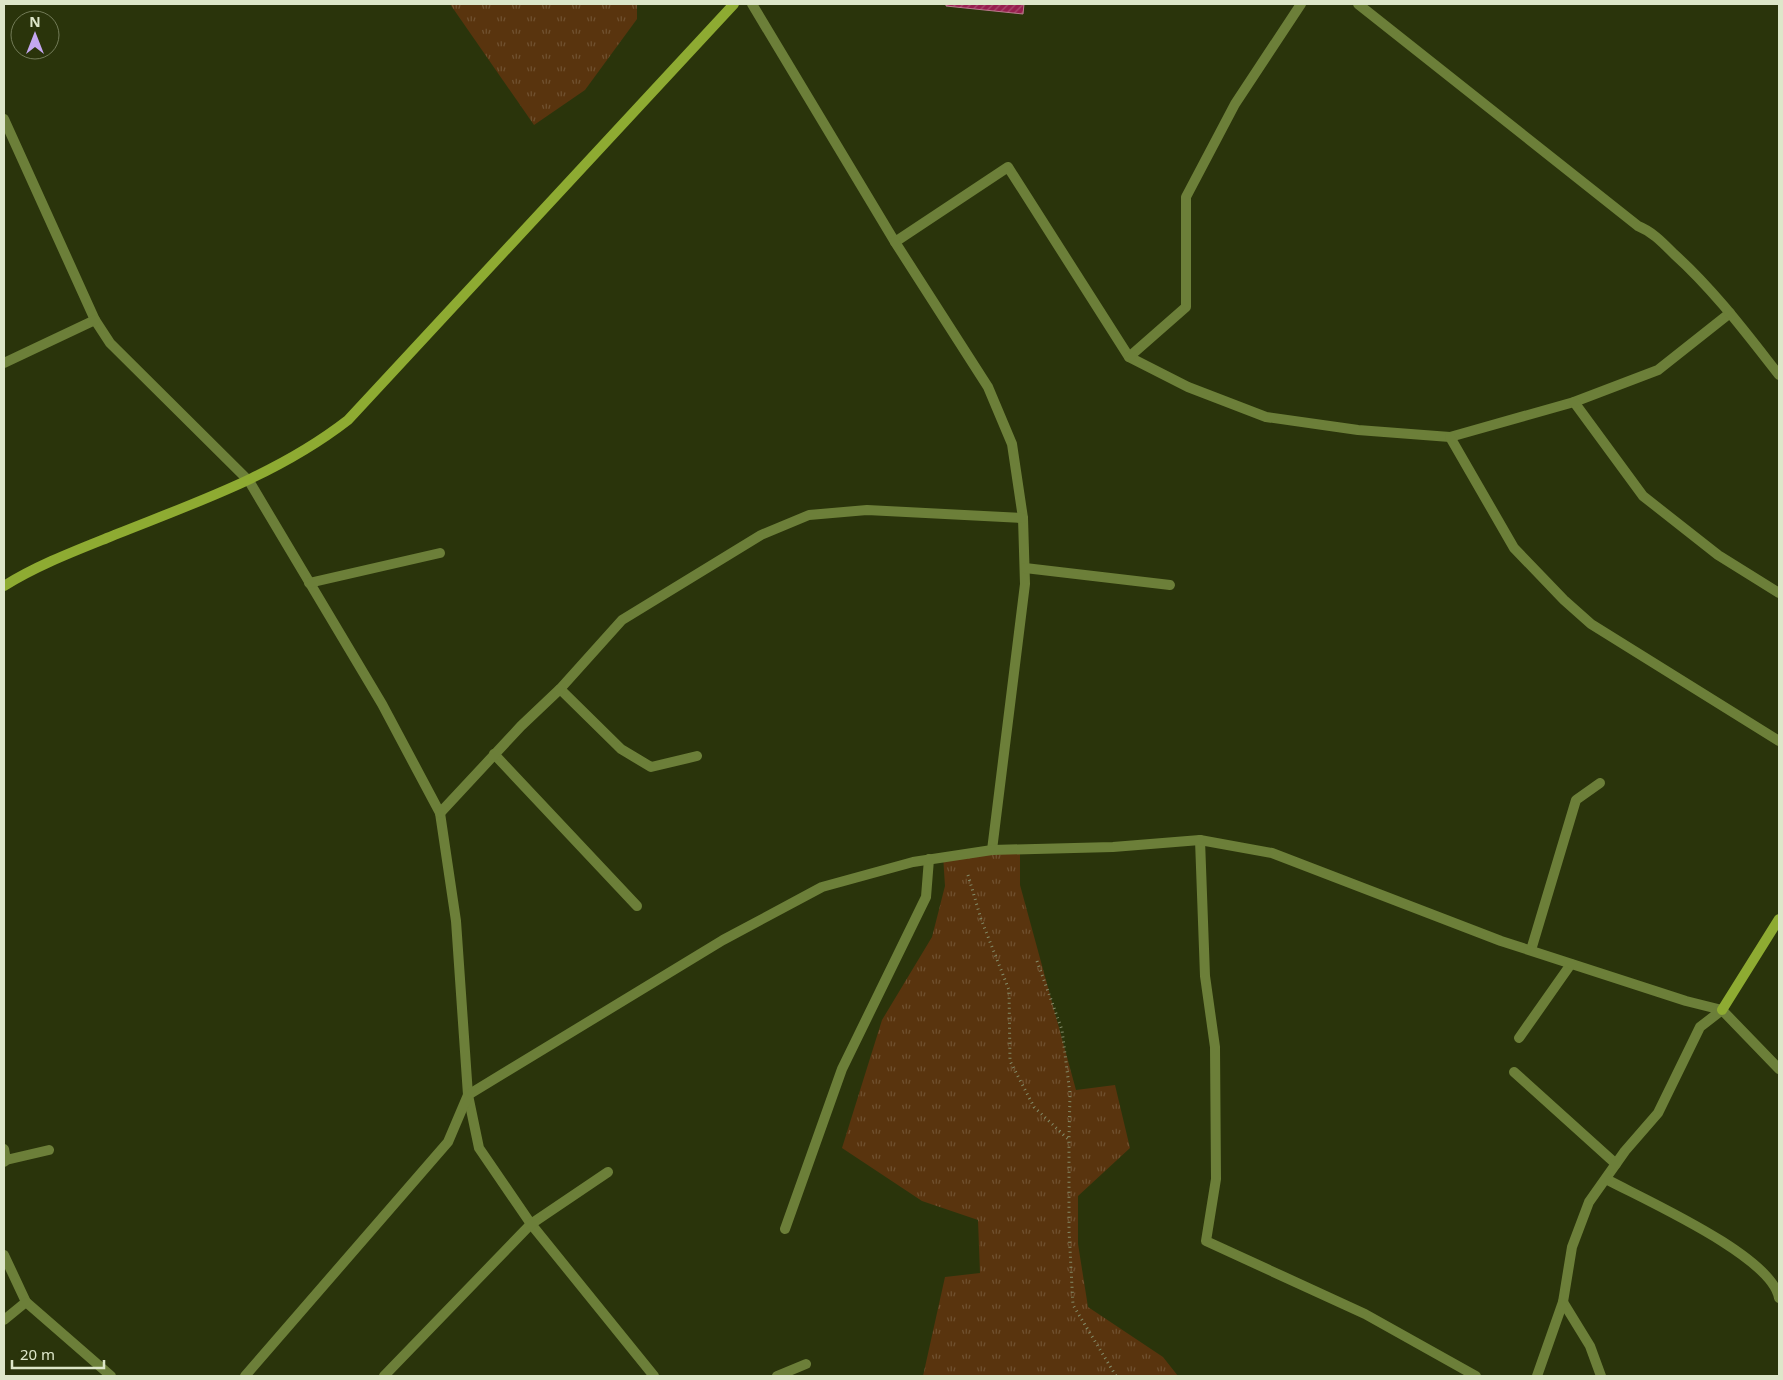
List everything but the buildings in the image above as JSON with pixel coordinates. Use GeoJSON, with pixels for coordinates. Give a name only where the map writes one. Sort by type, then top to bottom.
{"type":"FeatureCollection","features":[{"type":"Feature","properties":{"kind":"street"},"geometry":{"type":"LineString","coordinates":[[4,586],[55,559],[249,481],[298,456],[348,420],[734,4]]}},
{"type":"Feature","properties":{"kind":"street"},"geometry":{"type":"LineString","coordinates":[[752,4],[895,242],[988,387],[1012,444],[1023,518],[1025,584],[992,850]]}},
{"type":"Feature","properties":{"kind":"street"},"geometry":{"type":"LineString","coordinates":[[1129,358],[1186,306],[1186,197],[1235,104],[1301,4]]}},
{"type":"Feature","properties":{"kind":"street"},"geometry":{"type":"LineString","coordinates":[[1358,4],[1638,226],[1650,230],[1696,274],[1730,313],[1779,375]]}},
{"type":"Feature","properties":{"kind":"street"},"geometry":{"type":"LineString","coordinates":[[4,119],[95,320],[110,343],[249,481],[382,704],[440,813],[456,921],[468,1095],[479,1148],[532,1224],[654,1376]]}},
{"type":"Feature","properties":{"kind":"street"},"geometry":{"type":"LineString","coordinates":[[895,242],[1008,167],[1129,358],[1188,387],[1266,417],[1358,430],[1450,437],[1574,402],[1658,370],[1730,313]]}},
{"type":"Feature","properties":{"kind":"street"},"geometry":{"type":"LineString","coordinates":[[4,364],[95,320]]}},
{"type":"Feature","properties":{"kind":"street"},"geometry":{"type":"LineString","coordinates":[[1574,402],[1643,496],[1718,555],[1779,593]]}},
{"type":"Feature","properties":{"kind":"street"},"geometry":{"type":"LineString","coordinates":[[1450,437],[1514,548],[1564,600],[1591,624],[1779,741]]}},
{"type":"Feature","properties":{"kind":"street"},"geometry":{"type":"LineString","coordinates":[[440,813],[494,754],[560,689],[622,620],[761,535],[809,515],[867,510],[1023,518]]}},
{"type":"Feature","properties":{"kind":"street"},"geometry":{"type":"LineString","coordinates":[[309,583],[440,553]]}},
{"type":"Feature","properties":{"kind":"street"},"geometry":{"type":"LineString","coordinates":[[1025,568],[1170,585]]}},
{"type":"Feature","properties":{"kind":"street"},"geometry":{"type":"LineString","coordinates":[[560,689],[621,749],[651,767],[697,756]]}},
{"type":"Feature","properties":{"kind":"street"},"geometry":{"type":"LineString","coordinates":[[494,754],[637,906]]}},
{"type":"Feature","properties":{"kind":"street"},"geometry":{"type":"LineString","coordinates":[[1531,950],[1576,800],[1600,783]]}},
{"type":"Feature","properties":{"kind":"street"},"geometry":{"type":"LineString","coordinates":[[1200,840],[1205,976],[1214,1047],[1216,1179],[1206,1241],[1365,1314],[1476,1376]]}},
{"type":"Feature","properties":{"kind":"street"},"geometry":{"type":"LineString","coordinates":[[246,1376],[448,1142],[468,1095],[723,940],[822,887],[929,859],[992,850],[1114,847],[1200,840],[1272,853],[1571,964],[1686,1001],[1722,1010],[1779,1069]]}},
{"type":"Feature","properties":{"kind":"street"},"geometry":{"type":"LineString","coordinates":[[786,1229],[842,1069],[926,897],[929,859]]}},
{"type":"Feature","properties":{"kind":"street"},"geometry":{"type":"LineString","coordinates":[[1537,1376],[1563,1302],[1572,1247],[1589,1202],[1616,1164],[1658,1113],[1700,1027],[1722,1010],[1779,919]]}},
{"type":"Feature","properties":{"kind":"street"},"geometry":{"type":"LineString","coordinates":[[1519,1038],[1571,964]]}},
{"type":"Feature","properties":{"kind":"street"},"geometry":{"type":"LineString","coordinates":[[1514,1072],[1616,1164]]}},
{"type":"Feature","properties":{"kind":"street"},"geometry":{"type":"LineString","coordinates":[[4,1149],[5,1161],[49,1150]]}},
{"type":"Feature","properties":{"kind":"street"},"geometry":{"type":"LineString","coordinates":[[384,1376],[532,1224],[608,1172]]}},
{"type":"Feature","properties":{"kind":"street"},"geometry":{"type":"LineString","coordinates":[[1606,1179],[1720,1238],[1762,1271],[1778,1292],[1779,1298]]}},
{"type":"Feature","properties":{"kind":"street"},"geometry":{"type":"LineString","coordinates":[[4,1254],[26,1302],[111,1376]]}},
{"type":"Feature","properties":{"kind":"street"},"geometry":{"type":"LineString","coordinates":[[4,1320],[26,1302]]}},
{"type":"Feature","properties":{"kind":"street"},"geometry":{"type":"LineString","coordinates":[[1563,1302],[1590,1346],[1601,1376]]}},
{"type":"Feature","properties":{"kind":"street"},"geometry":{"type":"LineString","coordinates":[[777,1376],[806,1364]]}},
{"type":"Feature","properties":{"kind":"path"},"geometry":{"type":"LineString","coordinates":[[961,854],[981,919],[1009,990],[1010,1060],[1034,1107],[1069,1140]]}},
{"type":"Feature","properties":{"kind":"path"},"geometry":{"type":"LineString","coordinates":[[1037,961],[1062,1030],[1070,1094],[1069,1231],[1073,1305],[1116,1376]]}},
{"type":"Feature","properties":{"kind":"green space"},"geometry":{"type":"Polygon","coordinates":[[[450,4],[637,4],[637,19],[585,90],[534,125],[450,4]]]}},
{"type":"Feature","properties":{"kind":"green space"},"geometry":{"type":"Polygon","coordinates":[[[1020,849],[1020,885],[1076,1090],[1115,1085],[1130,1148],[1078,1196],[1078,1244],[1088,1307],[1163,1357],[1178,1376],[923,1376],[945,1277],[980,1273],[978,1220],[922,1201],[842,1148],[882,1020],[932,937],[945,886],[943,855],[1020,849]]]}}]}
